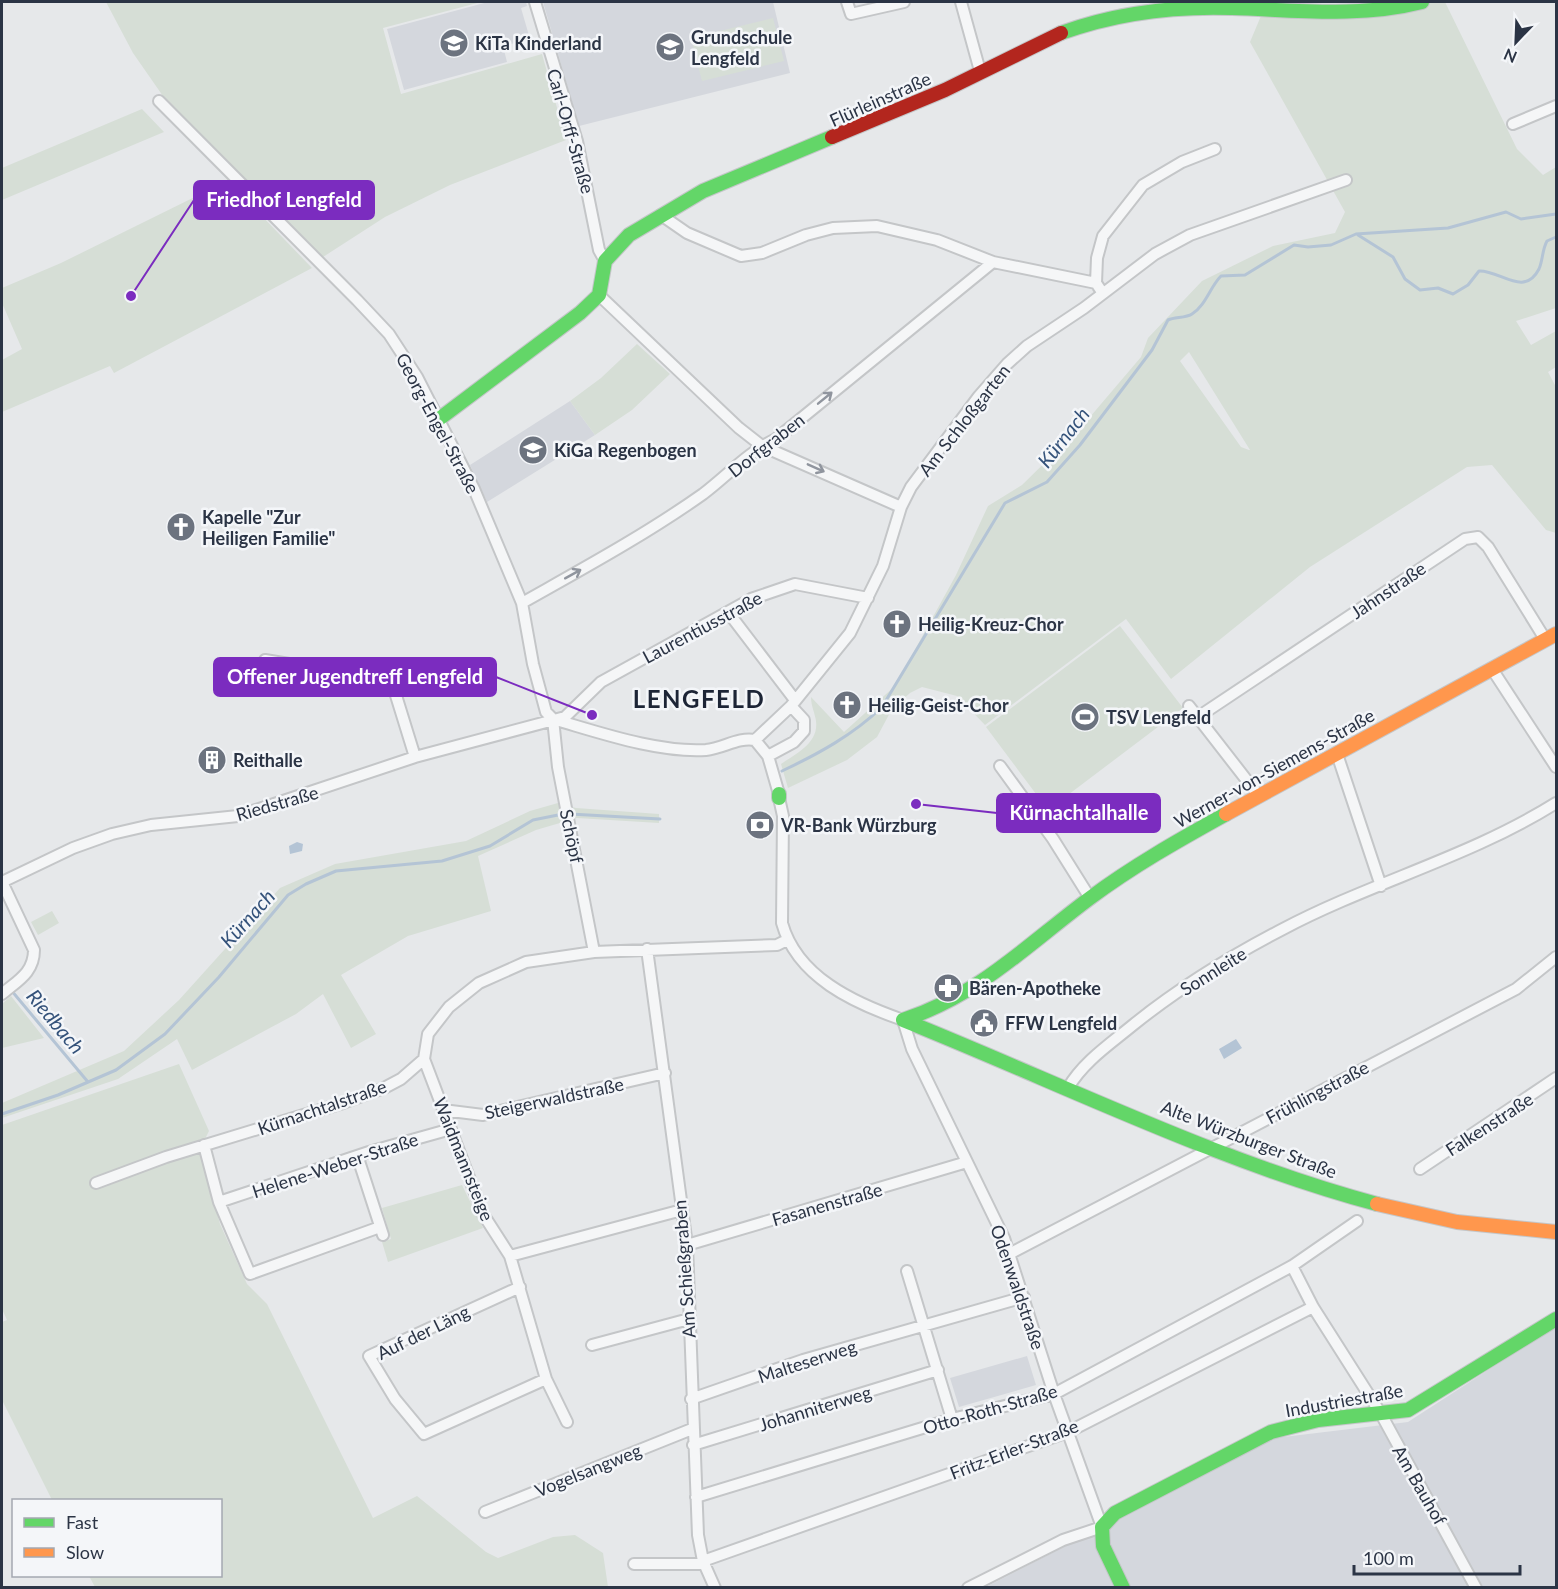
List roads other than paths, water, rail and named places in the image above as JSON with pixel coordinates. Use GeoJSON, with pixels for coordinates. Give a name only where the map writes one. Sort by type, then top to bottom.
{"type":"FeatureCollection","features":[{"type":"Feature","properties":{"kind":"street","name":"Carl-Orff-Straße"},"geometry":{"type":"LineString","coordinates":[[535,2],[577,141],[599,250],[605,261]]}},
{"type":"Feature","properties":{"kind":"street"},"geometry":{"type":"LineString","coordinates":[[848,2],[851,14],[904,2]]}},
{"type":"Feature","properties":{"kind":"street"},"geometry":{"type":"LineString","coordinates":[[962,2],[980,71]]}},
{"type":"Feature","properties":{"kind":"street","name":"Flürleinstraße"},"geometry":{"type":"LineString","coordinates":[[605,261],[629,235],[703,191],[945,90],[1054,36],[1122,15],[1152,10],[1228,8],[1344,13],[1394,9],[1422,2]]}},
{"type":"Feature","properties":{"kind":"street","name":"Georg-Engel-Straße"},"geometry":{"type":"LineString","coordinates":[[159,101],[389,334],[417,376],[474,489],[522,603],[533,664],[546,712],[553,719]]}},
{"type":"Feature","properties":{"kind":"street"},"geometry":{"type":"LineString","coordinates":[[1513,124],[1557,106]]}},
{"type":"Feature","properties":{"kind":"street"},"geometry":{"type":"LineString","coordinates":[[661,215],[687,234],[741,256],[762,253],[806,235],[833,228],[877,226],[926,236],[958,246],[993,262],[1099,287],[1097,258],[1103,236],[1143,185],[1182,162],[1215,149]]}},
{"type":"Feature","properties":{"kind":"street","name":"Am Schloßgarten"},"geometry":{"type":"LineString","coordinates":[[755,740],[793,703],[850,633],[883,566],[901,507],[911,487],[972,405],[1007,364],[1027,346],[1084,308],[1099,287],[1190,235],[1346,180]]}},
{"type":"Feature","properties":{"kind":"street"},"geometry":{"type":"LineString","coordinates":[[439,419],[580,313],[599,296],[605,261]]}},
{"type":"Feature","properties":{"kind":"street","name":"Dorfgraben"},"geometry":{"type":"LineString","coordinates":[[522,603],[645,532],[703,493],[762,446],[776,439],[993,262]]}},
{"type":"Feature","properties":{"kind":"street"},"geometry":{"type":"LineString","coordinates":[[599,296],[739,428],[762,446],[901,507]]}},
{"type":"Feature","properties":{"kind":"street","name":"Jahnstraße"},"geometry":{"type":"LineString","coordinates":[[1197,717],[1465,538],[1478,537],[1488,547],[1551,636]]}},
{"type":"Feature","properties":{"kind":"street","name":"Laurentiusstraße"},"geometry":{"type":"LineString","coordinates":[[553,719],[565,717],[601,682],[751,599],[795,584],[868,598]]}},
{"type":"Feature","properties":{"kind":"street"},"geometry":{"type":"LineString","coordinates":[[728,612],[804,720],[804,731],[794,741],[768,756]]}},
{"type":"Feature","properties":{"kind":"street","name":"Werner-von-Siemens-Straße"},"geometry":{"type":"LineString","coordinates":[[903,1020],[934,1010],[966,993],[1011,963],[1090,898],[1156,853],[1551,636]]}},
{"type":"Feature","properties":{"kind":"street"},"geometry":{"type":"LineString","coordinates":[[265,660],[374,678],[385,682],[394,689],[415,757]]}},
{"type":"Feature","properties":{"kind":"street"},"geometry":{"type":"LineString","coordinates":[[1492,669],[1557,767]]}},
{"type":"Feature","properties":{"kind":"street"},"geometry":{"type":"LineString","coordinates":[[1189,706],[1259,796]]}},
{"type":"Feature","properties":{"kind":"street"},"geometry":{"type":"LineString","coordinates":[[553,719],[628,740],[683,749],[707,750],[743,738],[755,740],[768,756],[783,816],[782,923],[787,940],[814,973],[833,988],[879,1012],[903,1020]]}},
{"type":"Feature","properties":{"kind":"street","name":"Riedstraße"},"geometry":{"type":"LineString","coordinates":[[6,990],[31,969],[34,950],[2,882],[73,848],[112,834],[151,825],[238,816],[415,757],[553,719]]}},
{"type":"Feature","properties":{"kind":"street","name":"Schöpf"},"geometry":{"type":"LineString","coordinates":[[553,719],[566,807],[594,952]]}},
{"type":"Feature","properties":{"kind":"street"},"geometry":{"type":"LineString","coordinates":[[1337,754],[1381,886]]}},
{"type":"Feature","properties":{"kind":"street"},"geometry":{"type":"LineString","coordinates":[[1000,766],[1053,839],[1090,898]]}},
{"type":"Feature","properties":{"kind":"street","name":"Sonnleite"},"geometry":{"type":"LineString","coordinates":[[1068,1088],[1074,1077],[1096,1055],[1152,1010],[1283,928],[1472,848],[1557,803]]}},
{"type":"Feature","properties":{"kind":"street"},"geometry":{"type":"LineString","coordinates":[[424,1059],[428,1034],[449,1007],[479,983],[526,962],[594,952],[777,945],[787,940]]}},
{"type":"Feature","properties":{"kind":"street","name":"Am Schießgraben"},"geometry":{"type":"LineString","coordinates":[[647,949],[687,1245],[692,1429],[698,1535],[704,1563],[715,1587]]}},
{"type":"Feature","properties":{"kind":"street","name":"Frühlingstraße"},"geometry":{"type":"LineString","coordinates":[[1010,1254],[1516,989],[1557,957]]}},
{"type":"Feature","properties":{"kind":"street"},"geometry":{"type":"LineString","coordinates":[[934,1010],[942,1035]]}},
{"type":"Feature","properties":{"kind":"street","name":"Alte Würzburger Straße"},"geometry":{"type":"LineString","coordinates":[[903,1020],[1215,1148],[1307,1183],[1368,1201],[1484,1227],[1557,1232]]}},
{"type":"Feature","properties":{"kind":"street","name":"Odenwaldstraße"},"geometry":{"type":"LineString","coordinates":[[903,1020],[912,1049],[1010,1254],[1054,1394],[1102,1527]]}},
{"type":"Feature","properties":{"kind":"street","name":"Waidmannsteige"},"geometry":{"type":"LineString","coordinates":[[424,1059],[483,1214],[510,1256],[546,1379],[567,1422]]}},
{"type":"Feature","properties":{"kind":"street","name":"Kürnachtalstraße"},"geometry":{"type":"LineString","coordinates":[[96,1183],[204,1145],[344,1103],[384,1088],[401,1079],[424,1059]]}},
{"type":"Feature","properties":{"kind":"street","name":"Steigerwaldstraße"},"geometry":{"type":"LineString","coordinates":[[443,1110],[483,1115],[665,1073]]}},
{"type":"Feature","properties":{"kind":"street","name":"Falkenstraße"},"geometry":{"type":"LineString","coordinates":[[1420,1169],[1557,1078]]}},
{"type":"Feature","properties":{"kind":"street","name":"Helene-Weber-Straße"},"geometry":{"type":"LineString","coordinates":[[219,1202],[358,1158],[369,1152],[451,1129]]}},
{"type":"Feature","properties":{"kind":"street"},"geometry":{"type":"LineString","coordinates":[[204,1145],[219,1202],[250,1274],[382,1231],[358,1158]]}},
{"type":"Feature","properties":{"kind":"street","name":"Fasanenstraße"},"geometry":{"type":"LineString","coordinates":[[687,1245],[967,1162]]}},
{"type":"Feature","properties":{"kind":"street"},"geometry":{"type":"LineString","coordinates":[[510,1256],[682,1210]]}},
{"type":"Feature","properties":{"kind":"street","name":"Otto-Roth-Straße"},"geometry":{"type":"LineString","coordinates":[[696,1497],[952,1419],[1054,1394],[1292,1266],[1358,1221]]}},
{"type":"Feature","properties":{"kind":"street","name":"Am Bauhof"},"geometry":{"type":"LineString","coordinates":[[1292,1266],[1313,1307],[1381,1414],[1476,1587]]}},
{"type":"Feature","properties":{"kind":"street"},"geometry":{"type":"LineString","coordinates":[[907,1271],[952,1419]]}},
{"type":"Feature","properties":{"kind":"street","name":"Auf der Läng"},"geometry":{"type":"LineString","coordinates":[[520,1287],[369,1356],[395,1399],[424,1434],[546,1379]]}},
{"type":"Feature","properties":{"kind":"street","name":"Malteserweg"},"geometry":{"type":"LineString","coordinates":[[691,1399],[802,1360],[1024,1297]]}},
{"type":"Feature","properties":{"kind":"street","name":"Fritz-Erler-Straße"},"geometry":{"type":"LineString","coordinates":[[634,1564],[704,1563],[1068,1431],[1313,1307]]}},
{"type":"Feature","properties":{"kind":"street"},"geometry":{"type":"LineString","coordinates":[[592,1346],[689,1319]]}},
{"type":"Feature","properties":{"kind":"street","name":"Industriestraße"},"geometry":{"type":"LineString","coordinates":[[1102,1527],[1115,1513],[1271,1432],[1318,1420],[1408,1410],[1557,1319]]}},
{"type":"Feature","properties":{"kind":"street","name":"Johanniterweg"},"geometry":{"type":"LineString","coordinates":[[693,1445],[938,1370]]}},
{"type":"Feature","properties":{"kind":"street","name":"Vogelsangweg"},"geometry":{"type":"LineString","coordinates":[[485,1512],[692,1429]]}},
{"type":"Feature","properties":{"kind":"street"},"geometry":{"type":"LineString","coordinates":[[968,1587],[1063,1540],[1102,1527],[1103,1546],[1123,1587]]}},
{"type":"Feature","properties":{"kind":"water"},"geometry":{"type":"Polygon","coordinates":[[[297,842],[303,844],[302,851],[290,854],[289,846],[297,842]]]}},
{"type":"Feature","properties":{"kind":"water"},"geometry":{"type":"Polygon","coordinates":[[[1236,1039],[1242,1048],[1224,1059],[1219,1049],[1236,1039]]]}},
{"type":"Feature","properties":{"kind":"waterway","name":"Kürnach"},"geometry":{"type":"LineString","coordinates":[[782,771],[835,743],[882,707],[1005,503],[1047,482],[1080,445],[1152,350],[1168,320],[1190,315],[1197,310],[1221,276],[1245,275],[1294,245],[1308,247],[1331,245],[1356,234],[1448,228],[1506,212],[1521,219],[1556,214]]}},
{"type":"Feature","properties":{"kind":"waterway","name":"Kürnach"},"geometry":{"type":"LineString","coordinates":[[1358,235],[1393,257],[1405,279],[1420,290],[1438,288],[1453,294],[1468,285],[1479,271],[1519,282],[1526,281],[1533,277],[1539,269],[1547,241],[1556,237]]}},
{"type":"Feature","properties":{"kind":"waterway","name":"Kürnach"},"geometry":{"type":"LineString","coordinates":[[2,1114],[58,1095],[116,1070],[165,1034],[219,977],[288,895],[306,884],[336,871],[442,861],[490,846],[533,820],[563,814]]}},
{"type":"Feature","properties":{"kind":"waterway","name":"Kürnach"},"geometry":{"type":"LineString","coordinates":[[570,814],[660,819]]}},
{"type":"Feature","properties":{"kind":"waterway","name":"Riedbach"},"geometry":{"type":"LineString","coordinates":[[11,990],[88,1082]]}},
{"type":"Feature","properties":{"kind":"place","name":"KiTa Kinderland"},"geometry":{"type":"Point","coordinates":[454,43]}},
{"type":"Feature","properties":{"kind":"place","name":"Grundschule Lengfeld"},"geometry":{"type":"Point","coordinates":[670,47]}},
{"type":"Feature","properties":{"kind":"place","name":"Friedhof Lengfeld"},"geometry":{"type":"Point","coordinates":[131,296]}},
{"type":"Feature","properties":{"kind":"place","name":"KiGa Regenbogen"},"geometry":{"type":"Point","coordinates":[533,450]}},
{"type":"Feature","properties":{"kind":"place","name":"Kapelle \"Zur Heiligen Familie\""},"geometry":{"type":"Point","coordinates":[181,527]}},
{"type":"Feature","properties":{"kind":"place","name":"Heilig-Kreuz-Chor"},"geometry":{"type":"Point","coordinates":[897,624]}},
{"type":"Feature","properties":{"kind":"place","name":"Heilig-Geist-Chor"},"geometry":{"type":"Point","coordinates":[847,705]}},
{"type":"Feature","properties":{"kind":"place","name":"Offener Jugendtreff Lengfeld"},"geometry":{"type":"Point","coordinates":[592,715]}},
{"type":"Feature","properties":{"kind":"place","name":"TSV Lengfeld"},"geometry":{"type":"Point","coordinates":[1085,717]}},
{"type":"Feature","properties":{"kind":"place","name":"Reithalle"},"geometry":{"type":"Point","coordinates":[212,760]}},
{"type":"Feature","properties":{"kind":"place","name":"Kürnachtalhalle"},"geometry":{"type":"Point","coordinates":[916,804]}},
{"type":"Feature","properties":{"kind":"place","name":"VR-Bank Würzburg"},"geometry":{"type":"Point","coordinates":[760,825]}},
{"type":"Feature","properties":{"kind":"place","name":"Bären-Apotheke"},"geometry":{"type":"Point","coordinates":[948,988]}},
{"type":"Feature","properties":{"kind":"place","name":"FFW Lengfeld"},"geometry":{"type":"Point","coordinates":[984,1023]}},
{"type":"Feature","properties":{"kind":"district","name":"LENGFELD"},"geometry":{"type":"Point","coordinates":[699,698]}}]}
